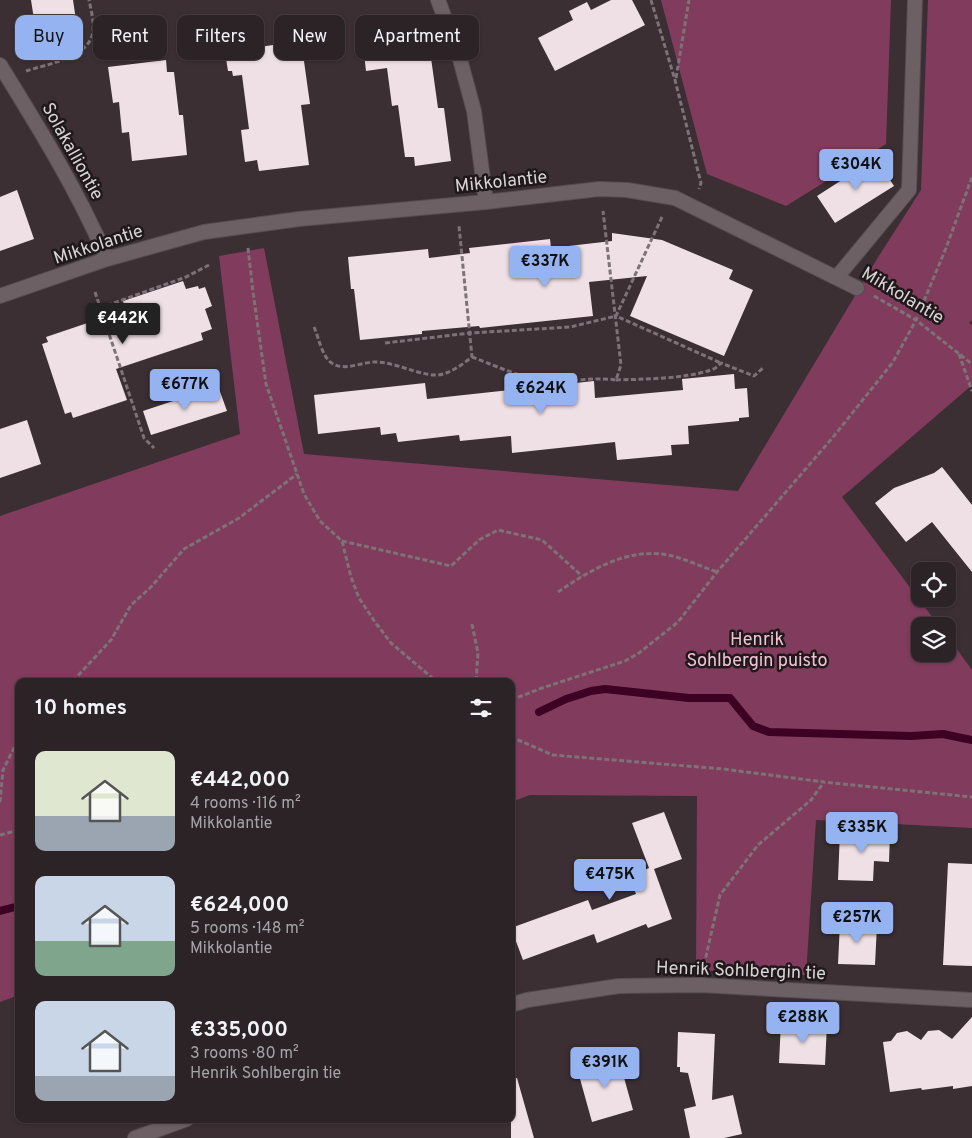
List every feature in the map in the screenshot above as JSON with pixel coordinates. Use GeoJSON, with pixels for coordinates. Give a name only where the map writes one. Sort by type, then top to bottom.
{"type":"FeatureCollection","features":[{"type":"Feature","properties":{"kind":"street"},"geometry":{"type":"LineString","coordinates":[[438,0],[460,59],[474,111],[486,202]]}},
{"type":"Feature","properties":{"kind":"street"},"geometry":{"type":"LineString","coordinates":[[837,277],[909,190],[915,0]]}},
{"type":"Feature","properties":{"kind":"street","name":"Solakalliontie"},"geometry":{"type":"LineString","coordinates":[[0,65],[51,146],[108,259]]}},
{"type":"Feature","properties":{"kind":"street","name":"Mikkolantie"},"geometry":{"type":"LineString","coordinates":[[0,296],[108,259],[204,232],[340,215],[486,202],[599,189],[656,194],[676,198],[857,288]]}},
{"type":"Feature","properties":{"kind":"street","name":"Henrik Sohlbergin tie"},"geometry":{"type":"LineString","coordinates":[[515,1004],[527,1000],[619,986],[700,985],[972,1000]]}},
{"type":"Feature","properties":{"kind":"street"},"geometry":{"type":"LineString","coordinates":[[135,1138],[176,1123]]}},
{"type":"Feature","properties":{"kind":"path"},"geometry":{"type":"LineString","coordinates":[[22,72],[76,55],[87,45],[93,33],[89,0]]}},
{"type":"Feature","properties":{"kind":"path"},"geometry":{"type":"LineString","coordinates":[[651,0],[676,80],[701,183],[694,206]]}},
{"type":"Feature","properties":{"kind":"path"},"geometry":{"type":"LineString","coordinates":[[676,80],[688,0]]}},
{"type":"Feature","properties":{"kind":"path"},"geometry":{"type":"LineString","coordinates":[[515,698],[625,661],[678,622],[717,572],[834,436],[893,362],[916,320],[946,248],[972,177]]}},
{"type":"Feature","properties":{"kind":"path"},"geometry":{"type":"LineString","coordinates":[[603,211],[621,365],[616,380]]}},
{"type":"Feature","properties":{"kind":"path"},"geometry":{"type":"LineString","coordinates":[[616,316],[662,217]]}},
{"type":"Feature","properties":{"kind":"path"},"geometry":{"type":"LineString","coordinates":[[459,226],[472,357]]}},
{"type":"Feature","properties":{"kind":"path"},"geometry":{"type":"LineString","coordinates":[[248,248],[266,384],[304,494],[320,521],[342,541],[451,566],[479,540],[498,530],[542,540],[582,576]]}},
{"type":"Feature","properties":{"kind":"path"},"geometry":{"type":"LineString","coordinates":[[100,308],[186,277],[209,265]]}},
{"type":"Feature","properties":{"kind":"path","name":"Mikkolantie"},"geometry":{"type":"LineString","coordinates":[[857,288],[916,320],[972,364]]}},
{"type":"Feature","properties":{"kind":"path"},"geometry":{"type":"LineString","coordinates":[[95,292],[144,438],[154,448]]}},
{"type":"Feature","properties":{"kind":"path"},"geometry":{"type":"LineString","coordinates":[[385,343],[470,333],[570,327],[616,316],[754,376],[763,368]]}},
{"type":"Feature","properties":{"kind":"path"},"geometry":{"type":"LineString","coordinates":[[314,327],[327,358],[334,365],[350,367],[374,362],[399,366],[436,376],[459,368],[472,357]]}},
{"type":"Feature","properties":{"kind":"path"},"geometry":{"type":"LineString","coordinates":[[959,354],[972,391]]}},
{"type":"Feature","properties":{"kind":"path"},"geometry":{"type":"LineString","coordinates":[[472,357],[534,379],[560,382],[603,378],[616,380],[650,379],[685,375],[713,370],[721,363]]}},
{"type":"Feature","properties":{"kind":"path"},"geometry":{"type":"LineString","coordinates":[[76,678],[111,640],[131,605],[184,549],[239,518],[297,474]]}},
{"type":"Feature","properties":{"kind":"path"},"geometry":{"type":"LineString","coordinates":[[342,541],[351,577],[359,598],[392,643],[433,678]]}},
{"type":"Feature","properties":{"kind":"path"},"geometry":{"type":"LineString","coordinates":[[558,592],[582,576],[633,554],[662,554],[717,572]]}},
{"type":"Feature","properties":{"kind":"path"},"geometry":{"type":"LineString","coordinates":[[472,624],[478,652],[476,678]]}},
{"type":"Feature","properties":{"kind":"path"},"geometry":{"type":"LineString","coordinates":[[515,738],[553,756],[722,769],[824,782],[972,797]]}},
{"type":"Feature","properties":{"kind":"path"},"geometry":{"type":"LineString","coordinates":[[0,802],[3,770],[15,746]]}},
{"type":"Feature","properties":{"kind":"path"},"geometry":{"type":"LineString","coordinates":[[700,985],[720,895],[758,845],[811,800],[824,782]]}},
{"type":"Feature","properties":{"kind":"path"},"geometry":{"type":"LineString","coordinates":[[0,835],[15,831]]}},
{"type":"Feature","properties":{"kind":"green space"},"geometry":{"type":"Polygon","coordinates":[[[661,0],[891,0],[886,144],[786,206],[707,174],[661,0]]]}},
{"type":"Feature","properties":{"kind":"green space","name":"Henrik Sohlbergin puisto"},"geometry":{"type":"Polygon","coordinates":[[[928,0],[972,0],[972,320],[969,323],[972,325],[972,385],[842,497],[911,589],[911,607],[925,607],[932,617],[911,617],[911,662],[956,662],[956,648],[972,670],[972,828],[816,820],[806,975],[696,970],[697,796],[530,795],[515,801],[515,678],[15,678],[15,996],[0,1002],[0,516],[240,434],[219,256],[264,248],[304,454],[738,491],[877,259],[921,190],[928,0]]]}},
{"type":"Feature","properties":{"kind":"building"},"geometry":{"type":"Polygon","coordinates":[[[31,0],[73,0],[75,15],[33,15],[31,0]]]}},
{"type":"Feature","properties":{"kind":"building"},"geometry":{"type":"Polygon","coordinates":[[[611,0],[632,0],[645,25],[555,71],[538,38],[573,20],[569,11],[587,2],[591,10],[611,0]]]}},
{"type":"Feature","properties":{"kind":"building"},"geometry":{"type":"Polygon","coordinates":[[[274,45],[274,60],[304,60],[310,104],[301,105],[309,165],[259,171],[257,160],[245,162],[241,130],[249,129],[242,75],[233,76],[232,71],[228,71],[226,60],[264,60],[264,46],[274,45]]]}},
{"type":"Feature","properties":{"kind":"building"},"geometry":{"type":"Polygon","coordinates":[[[166,60],[167,72],[174,72],[179,115],[183,115],[187,155],[132,161],[129,132],[122,133],[119,102],[113,103],[108,67],[166,60]]]}},
{"type":"Feature","properties":{"kind":"building"},"geometry":{"type":"Polygon","coordinates":[[[365,60],[431,60],[438,108],[444,108],[451,161],[415,166],[414,157],[405,157],[398,105],[392,106],[387,68],[366,71],[365,60]]]}},
{"type":"Feature","properties":{"kind":"building"},"geometry":{"type":"Polygon","coordinates":[[[876,158],[894,186],[835,223],[817,196],[876,158]]]}},
{"type":"Feature","properties":{"kind":"building"},"geometry":{"type":"Polygon","coordinates":[[[17,190],[34,239],[0,251],[0,197],[17,190]]]}},
{"type":"Feature","properties":{"kind":"building"},"geometry":{"type":"Polygon","coordinates":[[[612,233],[662,240],[733,270],[729,279],[753,290],[724,356],[630,316],[647,276],[589,282],[593,316],[480,328],[479,326],[422,331],[422,334],[360,340],[354,289],[351,289],[348,257],[428,249],[429,258],[470,253],[469,248],[550,239],[551,248],[612,241],[612,233]]]}},
{"type":"Feature","properties":{"kind":"building"},"geometry":{"type":"Polygon","coordinates":[[[183,281],[186,289],[198,286],[199,289],[205,287],[212,306],[205,309],[212,329],[201,333],[203,340],[116,369],[127,400],[73,418],[71,412],[65,414],[42,344],[48,342],[46,337],[126,310],[123,301],[183,281]]]}},
{"type":"Feature","properties":{"kind":"building"},"geometry":{"type":"Polygon","coordinates":[[[734,374],[735,389],[747,388],[749,417],[739,418],[739,421],[688,426],[689,444],[671,445],[672,455],[617,460],[615,442],[512,453],[511,436],[460,441],[459,435],[398,442],[396,433],[381,435],[380,427],[318,434],[314,395],[425,383],[427,399],[594,381],[595,398],[683,390],[682,379],[734,374]]]}},
{"type":"Feature","properties":{"kind":"building"},"geometry":{"type":"Polygon","coordinates":[[[218,386],[227,411],[151,435],[143,411],[218,386]]]}},
{"type":"Feature","properties":{"kind":"building"},"geometry":{"type":"Polygon","coordinates":[[[27,420],[41,464],[0,478],[0,429],[27,420]]]}},
{"type":"Feature","properties":{"kind":"building"},"geometry":{"type":"Polygon","coordinates":[[[942,467],[972,505],[972,572],[932,522],[906,542],[875,503],[894,488],[934,473],[942,467]]]}},
{"type":"Feature","properties":{"kind":"building"},"geometry":{"type":"Polygon","coordinates":[[[664,812],[682,859],[654,869],[672,919],[648,928],[646,924],[597,943],[594,934],[523,960],[515,939],[515,927],[588,900],[592,910],[636,894],[629,876],[649,868],[632,823],[664,812]]]}},
{"type":"Feature","properties":{"kind":"building"},"geometry":{"type":"Polygon","coordinates":[[[840,831],[890,833],[889,862],[874,861],[873,881],[838,880],[840,831]]]}},
{"type":"Feature","properties":{"kind":"building"},"geometry":{"type":"Polygon","coordinates":[[[948,863],[972,864],[972,966],[943,965],[948,863]]]}},
{"type":"Feature","properties":{"kind":"building"},"geometry":{"type":"Polygon","coordinates":[[[840,923],[877,925],[875,965],[838,964],[840,923]]]}},
{"type":"Feature","properties":{"kind":"building"},"geometry":{"type":"Polygon","coordinates":[[[972,1017],[972,1086],[953,1089],[953,1086],[922,1090],[921,1088],[890,1092],[883,1042],[891,1041],[897,1033],[907,1031],[921,1040],[928,1031],[939,1030],[952,1039],[972,1017]]]}},
{"type":"Feature","properties":{"kind":"building"},"geometry":{"type":"Polygon","coordinates":[[[781,1022],[827,1024],[825,1065],[779,1063],[781,1022]]]}},
{"type":"Feature","properties":{"kind":"building"},"geometry":{"type":"Polygon","coordinates":[[[678,1032],[715,1034],[712,1100],[733,1095],[742,1134],[724,1138],[690,1138],[684,1109],[696,1106],[688,1073],[680,1072],[680,1067],[677,1067],[678,1032]]]}},
{"type":"Feature","properties":{"kind":"building"},"geometry":{"type":"Polygon","coordinates":[[[618,1056],[633,1110],[592,1122],[577,1068],[618,1056]]]}},
{"type":"Feature","properties":{"kind":"building"},"geometry":{"type":"Polygon","coordinates":[[[515,1078],[517,1078],[534,1138],[511,1138],[511,1123],[515,1123],[515,1078]]]}},
{"type":"Feature","properties":{"kind":"waterway"},"geometry":{"type":"LineString","coordinates":[[539,712],[566,699],[591,691],[605,689],[689,698],[730,698],[753,726],[769,732],[911,736],[943,734],[972,740]]}},
{"type":"Feature","properties":{"kind":"waterway"},"geometry":{"type":"LineString","coordinates":[[0,911],[15,907]]}}]}
